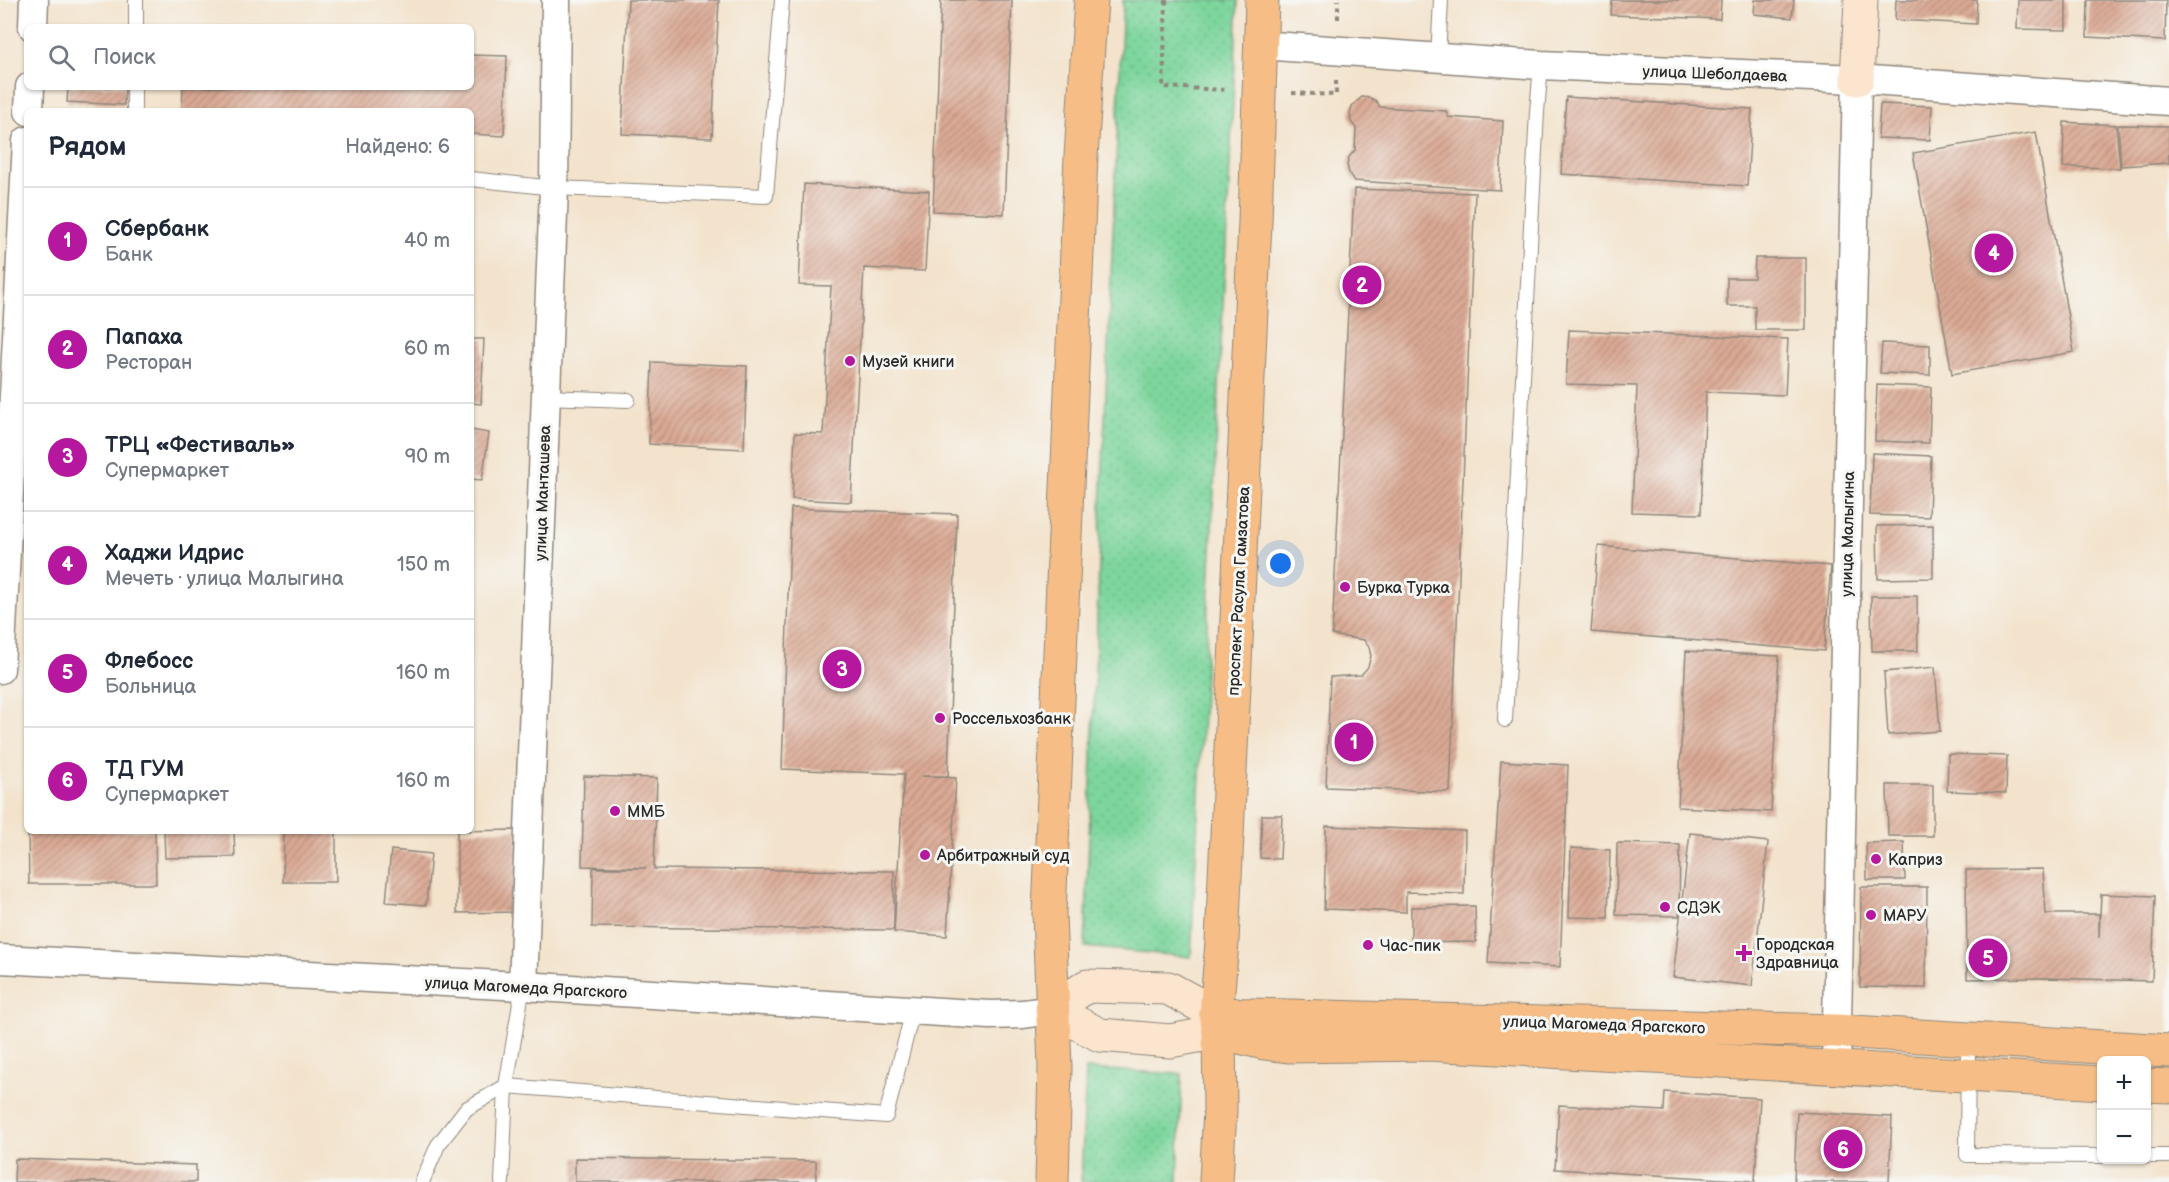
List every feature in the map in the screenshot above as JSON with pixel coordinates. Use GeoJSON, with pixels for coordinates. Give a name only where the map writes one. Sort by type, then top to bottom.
{"type":"FeatureCollection","features":[{"type":"Feature","properties":{"kind":"main road"},"geometry":{"type":"LineString","coordinates":[[1052,1182],[1055,1067],[1049,914],[1081,156],[1091,0]]}},
{"type":"Feature","properties":{"kind":"main road","name":"проспект Расула Гамзатова"},"geometry":{"type":"LineString","coordinates":[[1216,1182],[1220,1110],[1217,1023],[1253,274],[1262,0]]}},
{"type":"Feature","properties":{"kind":"main road","name":"улица Малыгина"},"geometry":{"type":"LineString","coordinates":[[1857,79],[1861,0]]}},
{"type":"Feature","properties":{"kind":"main road","name":"улица Магомеда Ярагского"},"geometry":{"type":"LineString","coordinates":[[2097,1083],[1428,1044],[1288,1046],[1264,1043],[1217,1023],[1168,988],[1087,986],[1052,1010],[1100,1035],[1170,1041],[1217,1023],[1836,1030],[2169,1051]]}},
{"type":"Feature","properties":{"kind":"main road"},"geometry":{"type":"LineString","coordinates":[[2151,1085],[2169,1086]]}},
{"type":"Feature","properties":{"kind":"street"},"geometry":{"type":"LineString","coordinates":[[33,24],[34,0]]}},
{"type":"Feature","properties":{"kind":"street","name":"улица Манташева"},"geometry":{"type":"LineString","coordinates":[[524,986],[554,188],[556,0]]}},
{"type":"Feature","properties":{"kind":"street","name":"улица Шеболдаева"},"geometry":{"type":"LineString","coordinates":[[1260,45],[1541,65],[1857,79],[2169,101]]}},
{"type":"Feature","properties":{"kind":"street","name":"улица Малыгина"},"geometry":{"type":"LineString","coordinates":[[1836,1069],[1857,79]]}},
{"type":"Feature","properties":{"kind":"street"},"geometry":{"type":"LineString","coordinates":[[28,108],[30,90]]}},
{"type":"Feature","properties":{"kind":"street"},"geometry":{"type":"LineString","coordinates":[[0,669],[24,200]]}},
{"type":"Feature","properties":{"kind":"street","name":"улица Магомеда Ярагского"},"geometry":{"type":"LineString","coordinates":[[0,959],[524,986],[990,1015],[1052,1010]]}},
{"type":"Feature","properties":{"kind":"lane"},"geometry":{"type":"LineString","coordinates":[[136,0],[136,24]]}},
{"type":"Feature","properties":{"kind":"lane"},"geometry":{"type":"LineString","coordinates":[[474,179],[554,188],[766,196],[782,0]]}},
{"type":"Feature","properties":{"kind":"lane"},"geometry":{"type":"LineString","coordinates":[[1438,58],[1441,0]]}},
{"type":"Feature","properties":{"kind":"lane"},"geometry":{"type":"LineString","coordinates":[[1505,720],[1541,65]]}},
{"type":"Feature","properties":{"kind":"lane"},"geometry":{"type":"LineString","coordinates":[[134,90],[134,108]]}},
{"type":"Feature","properties":{"kind":"lane"},"geometry":{"type":"LineString","coordinates":[[545,397],[628,400]]}},
{"type":"Feature","properties":{"kind":"lane"},"geometry":{"type":"LineString","coordinates":[[502,1182],[506,1086],[524,986]]}},
{"type":"Feature","properties":{"kind":"lane"},"geometry":{"type":"LineString","coordinates":[[422,1182],[438,1145],[466,1109],[506,1086],[886,1116],[913,1010]]}},
{"type":"Feature","properties":{"kind":"lane"},"geometry":{"type":"LineString","coordinates":[[1968,1038],[1967,1155],[2097,1156]]}},
{"type":"Feature","properties":{"kind":"lane"},"geometry":{"type":"LineString","coordinates":[[2151,1156],[2169,1156]]}},
{"type":"Feature","properties":{"kind":"path"},"geometry":{"type":"LineString","coordinates":[[1166,0],[1163,87],[1336,95]]}},
{"type":"Feature","properties":{"kind":"green space"},"geometry":{"type":"Polygon","coordinates":[[[1123,0],[1238,0],[1191,957],[1085,947],[1123,0]]]}},
{"type":"Feature","properties":{"kind":"green space"},"geometry":{"type":"Polygon","coordinates":[[[1086,1069],[1182,1074],[1178,1182],[1081,1182],[1086,1069]]]}},
{"type":"Feature","properties":{"kind":"building"},"geometry":{"type":"Polygon","coordinates":[[[628,0],[719,0],[712,138],[622,134],[628,0]]]}},
{"type":"Feature","properties":{"kind":"building"},"geometry":{"type":"Polygon","coordinates":[[[941,0],[1012,0],[1004,214],[933,211],[941,0]]]}},
{"type":"Feature","properties":{"kind":"building"},"geometry":{"type":"Polygon","coordinates":[[[1612,0],[1721,0],[1720,19],[1611,15],[1612,0]]]}},
{"type":"Feature","properties":{"kind":"building"},"geometry":{"type":"Polygon","coordinates":[[[1755,0],[1794,0],[1792,18],[1754,14],[1755,0]]]}},
{"type":"Feature","properties":{"kind":"building"},"geometry":{"type":"Polygon","coordinates":[[[1896,0],[1977,0],[1976,24],[1895,20],[1896,0]]]}},
{"type":"Feature","properties":{"kind":"building"},"geometry":{"type":"Polygon","coordinates":[[[2018,0],[2066,0],[2066,30],[2017,29],[2018,0]]]}},
{"type":"Feature","properties":{"kind":"building"},"geometry":{"type":"Polygon","coordinates":[[[2088,0],[2166,0],[2165,41],[2087,37],[2088,0]]]}},
{"type":"Feature","properties":{"kind":"building"},"geometry":{"type":"Polygon","coordinates":[[[474,55],[507,56],[504,136],[474,134],[474,108],[182,108],[183,90],[474,90],[474,55]]]}},
{"type":"Feature","properties":{"kind":"building"},"geometry":{"type":"Polygon","coordinates":[[[68,90],[125,90],[124,105],[67,102],[68,90]]]}},
{"type":"Feature","properties":{"kind":"building"},"geometry":{"type":"Polygon","coordinates":[[[1362,97],[1376,101],[1380,107],[1446,111],[1448,117],[1503,121],[1500,190],[1354,181],[1347,165],[1349,157],[1355,150],[1356,128],[1351,122],[1350,114],[1352,106],[1362,97]]]}},
{"type":"Feature","properties":{"kind":"building"},"geometry":{"type":"Polygon","coordinates":[[[1566,97],[1752,109],[1747,186],[1561,174],[1566,97]]]}},
{"type":"Feature","properties":{"kind":"building"},"geometry":{"type":"Polygon","coordinates":[[[1880,104],[1932,106],[1930,140],[1878,138],[1880,104]]]}},
{"type":"Feature","properties":{"kind":"building"},"geometry":{"type":"Polygon","coordinates":[[[2064,122],[2116,125],[2120,168],[2063,167],[2064,122]]]}},
{"type":"Feature","properties":{"kind":"building"},"geometry":{"type":"Polygon","coordinates":[[[2118,125],[2169,126],[2169,163],[2121,166],[2118,125]]]}},
{"type":"Feature","properties":{"kind":"building"},"geometry":{"type":"Polygon","coordinates":[[[2036,132],[2074,352],[1952,374],[1913,153],[2036,132]]]}},
{"type":"Feature","properties":{"kind":"building"},"geometry":{"type":"Polygon","coordinates":[[[804,184],[929,191],[925,271],[864,268],[851,502],[792,499],[795,433],[823,434],[831,286],[799,285],[804,184]]]}},
{"type":"Feature","properties":{"kind":"building"},"geometry":{"type":"Polygon","coordinates":[[[1354,189],[1475,193],[1450,792],[1326,787],[1330,677],[1361,675],[1368,667],[1371,656],[1364,640],[1332,635],[1354,189]]]}},
{"type":"Feature","properties":{"kind":"building"},"geometry":{"type":"Polygon","coordinates":[[[1755,258],[1806,258],[1806,330],[1755,330],[1755,306],[1727,306],[1727,278],[1754,278],[1755,258]]]}},
{"type":"Feature","properties":{"kind":"building"},"geometry":{"type":"Polygon","coordinates":[[[1569,330],[1788,339],[1785,395],[1706,392],[1701,514],[1632,512],[1637,386],[1566,384],[1569,330]]]}},
{"type":"Feature","properties":{"kind":"building"},"geometry":{"type":"Polygon","coordinates":[[[474,339],[484,339],[481,404],[474,403],[474,339]]]}},
{"type":"Feature","properties":{"kind":"building"},"geometry":{"type":"Polygon","coordinates":[[[1882,343],[1930,345],[1930,375],[1880,373],[1882,343]]]}},
{"type":"Feature","properties":{"kind":"building"},"geometry":{"type":"Polygon","coordinates":[[[652,362],[747,366],[744,449],[649,444],[652,362]]]}},
{"type":"Feature","properties":{"kind":"building"},"geometry":{"type":"Polygon","coordinates":[[[1877,385],[1931,387],[1929,443],[1875,441],[1877,385]]]}},
{"type":"Feature","properties":{"kind":"building"},"geometry":{"type":"Polygon","coordinates":[[[474,430],[489,433],[482,480],[474,479],[474,430]]]}},
{"type":"Feature","properties":{"kind":"building"},"geometry":{"type":"Polygon","coordinates":[[[1872,453],[1931,456],[1929,517],[1870,515],[1872,453]]]}},
{"type":"Feature","properties":{"kind":"building"},"geometry":{"type":"Polygon","coordinates":[[[791,508],[957,514],[948,776],[921,776],[956,778],[947,936],[894,932],[904,774],[782,769],[791,508]]]}},
{"type":"Feature","properties":{"kind":"building"},"geometry":{"type":"Polygon","coordinates":[[[1933,525],[1933,578],[1878,579],[1877,526],[1933,525]]]}},
{"type":"Feature","properties":{"kind":"building"},"geometry":{"type":"Polygon","coordinates":[[[1598,546],[1831,566],[1824,651],[1591,632],[1598,546]]]}},
{"type":"Feature","properties":{"kind":"building"},"geometry":{"type":"Polygon","coordinates":[[[1871,596],[1917,596],[1918,651],[1872,651],[1871,596]]]}},
{"type":"Feature","properties":{"kind":"building"},"geometry":{"type":"Polygon","coordinates":[[[1686,651],[1779,656],[1771,812],[1678,807],[1686,651]]]}},
{"type":"Feature","properties":{"kind":"building"},"geometry":{"type":"Polygon","coordinates":[[[1935,667],[1940,731],[1888,735],[1884,672],[1935,667]]]}},
{"type":"Feature","properties":{"kind":"building"},"geometry":{"type":"Polygon","coordinates":[[[1948,754],[2007,756],[2006,793],[1947,791],[1948,754]]]}},
{"type":"Feature","properties":{"kind":"building"},"geometry":{"type":"Polygon","coordinates":[[[1501,761],[1568,765],[1560,967],[1488,963],[1501,761]]]}},
{"type":"Feature","properties":{"kind":"building"},"geometry":{"type":"Polygon","coordinates":[[[584,776],[657,778],[654,869],[894,871],[894,930],[592,927],[593,868],[646,868],[582,866],[584,776]]]}},
{"type":"Feature","properties":{"kind":"building"},"geometry":{"type":"Polygon","coordinates":[[[1887,785],[1933,785],[1933,836],[1888,836],[1887,785]]]}},
{"type":"Feature","properties":{"kind":"building"},"geometry":{"type":"Polygon","coordinates":[[[1262,815],[1282,815],[1280,859],[1260,858],[1262,815]]]}},
{"type":"Feature","properties":{"kind":"building"},"geometry":{"type":"Polygon","coordinates":[[[1326,826],[1465,831],[1464,894],[1406,892],[1406,912],[1324,909],[1326,826]]]}},
{"type":"Feature","properties":{"kind":"building"},"geometry":{"type":"Polygon","coordinates":[[[517,830],[518,912],[457,913],[457,834],[474,834],[474,831],[517,830]]]}},
{"type":"Feature","properties":{"kind":"building"},"geometry":{"type":"Polygon","coordinates":[[[1690,833],[1768,842],[1752,986],[1673,977],[1690,833]]]}},
{"type":"Feature","properties":{"kind":"building"},"geometry":{"type":"Polygon","coordinates":[[[28,834],[155,834],[156,884],[29,884],[28,834]]]}},
{"type":"Feature","properties":{"kind":"building"},"geometry":{"type":"Polygon","coordinates":[[[164,834],[234,834],[235,857],[165,858],[164,834]]]}},
{"type":"Feature","properties":{"kind":"building"},"geometry":{"type":"Polygon","coordinates":[[[284,834],[336,834],[336,882],[283,882],[284,834]]]}},
{"type":"Feature","properties":{"kind":"building"},"geometry":{"type":"Polygon","coordinates":[[[1904,842],[1905,880],[1867,880],[1866,843],[1904,842]]]}},
{"type":"Feature","properties":{"kind":"building"},"geometry":{"type":"Polygon","coordinates":[[[1617,843],[1680,845],[1679,916],[1616,915],[1617,843]]]}},
{"type":"Feature","properties":{"kind":"building"},"geometry":{"type":"Polygon","coordinates":[[[1571,848],[1610,850],[1608,918],[1569,917],[1571,848]]]}},
{"type":"Feature","properties":{"kind":"building"},"geometry":{"type":"Polygon","coordinates":[[[391,850],[431,854],[426,905],[386,902],[391,850]]]}},
{"type":"Feature","properties":{"kind":"building"},"geometry":{"type":"Polygon","coordinates":[[[2043,869],[2046,914],[2099,914],[2099,938],[2101,894],[2155,896],[2152,981],[2045,978],[1967,979],[1966,870],[2043,869]]]}},
{"type":"Feature","properties":{"kind":"building"},"geometry":{"type":"Polygon","coordinates":[[[1861,887],[1927,887],[1926,988],[1860,987],[1861,887]]]}},
{"type":"Feature","properties":{"kind":"building"},"geometry":{"type":"Polygon","coordinates":[[[1475,906],[1476,942],[1411,943],[1411,907],[1475,906]]]}},
{"type":"Feature","properties":{"kind":"building"},"geometry":{"type":"Polygon","coordinates":[[[1665,1092],[1760,1098],[1755,1181],[1555,1169],[1559,1105],[1664,1111],[1665,1092]]]}},
{"type":"Feature","properties":{"kind":"building"},"geometry":{"type":"Polygon","coordinates":[[[1797,1112],[1892,1117],[1889,1182],[1794,1182],[1797,1112]]]}},
{"type":"Feature","properties":{"kind":"building"},"geometry":{"type":"Polygon","coordinates":[[[575,1158],[816,1161],[816,1182],[575,1182],[575,1158]]]}},
{"type":"Feature","properties":{"kind":"building"},"geometry":{"type":"Polygon","coordinates":[[[15,1159],[196,1165],[196,1182],[14,1182],[15,1159]]]}},
{"type":"Feature","properties":{"kind":"place","name":"Хаджи Идрис"},"geometry":{"type":"Point","coordinates":[1994,253]}},
{"type":"Feature","properties":{"kind":"place","name":"Папаха"},"geometry":{"type":"Point","coordinates":[1362,285]}},
{"type":"Feature","properties":{"kind":"place","name":"Музей книги"},"geometry":{"type":"Point","coordinates":[850,361]}},
{"type":"Feature","properties":{"kind":"place","name":"Бурка Турка"},"geometry":{"type":"Point","coordinates":[1345,587]}},
{"type":"Feature","properties":{"kind":"place","name":"ТРЦ «Фестиваль»"},"geometry":{"type":"Point","coordinates":[842,669]}},
{"type":"Feature","properties":{"kind":"place","name":"Россельхозбанк"},"geometry":{"type":"Point","coordinates":[940,718]}},
{"type":"Feature","properties":{"kind":"place","name":"Сбербанк"},"geometry":{"type":"Point","coordinates":[1354,742]}},
{"type":"Feature","properties":{"kind":"place","name":"ММБ"},"geometry":{"type":"Point","coordinates":[615,811]}},
{"type":"Feature","properties":{"kind":"place","name":"Арбитражный суд"},"geometry":{"type":"Point","coordinates":[925,855]}},
{"type":"Feature","properties":{"kind":"place","name":"Каприз"},"geometry":{"type":"Point","coordinates":[1876,859]}},
{"type":"Feature","properties":{"kind":"place","name":"СДЭК"},"geometry":{"type":"Point","coordinates":[1665,907]}},
{"type":"Feature","properties":{"kind":"place","name":"МАРУ"},"geometry":{"type":"Point","coordinates":[1871,915]}},
{"type":"Feature","properties":{"kind":"place","name":"Час-пик"},"geometry":{"type":"Point","coordinates":[1368,945]}},
{"type":"Feature","properties":{"kind":"place","name":"Городская Здравница"},"geometry":{"type":"Point","coordinates":[1744,953]}},
{"type":"Feature","properties":{"kind":"place","name":"Флебосс"},"geometry":{"type":"Point","coordinates":[1988,958]}},
{"type":"Feature","properties":{"kind":"place","name":"ТД ГУМ"},"geometry":{"type":"Point","coordinates":[1843,1149]}}]}
